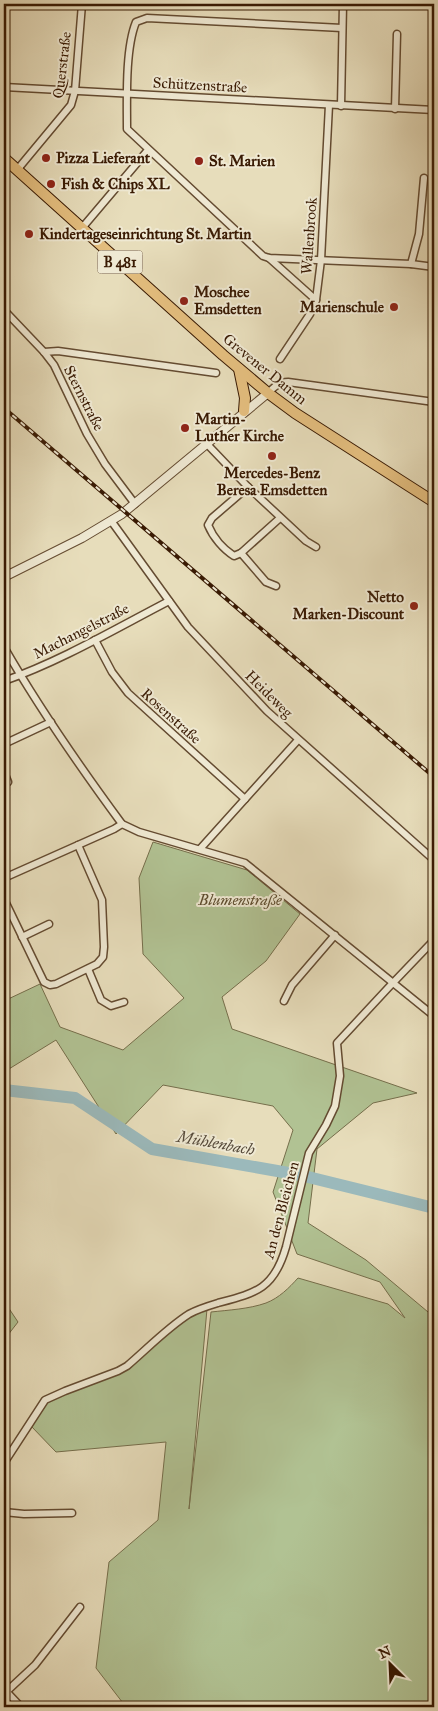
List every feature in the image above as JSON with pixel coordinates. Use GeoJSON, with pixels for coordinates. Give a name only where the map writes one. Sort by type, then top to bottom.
{"type":"FeatureCollection","features":[{"type":"Feature","properties":{"kind":"main road","name":"Grevener Damm"},"geometry":{"type":"LineString","coordinates":[[8,165],[82,228],[239,369],[268,392],[295,413],[434,502]]}},
{"type":"Feature","properties":{"kind":"main road"},"geometry":{"type":"LineString","coordinates":[[239,369],[245,398],[244,411]]}},
{"type":"Feature","properties":{"kind":"street","name":"Querstraße"},"geometry":{"type":"LineString","coordinates":[[8,165],[71,105],[75,91],[82,4]]}},
{"type":"Feature","properties":{"kind":"street"},"geometry":{"type":"LineString","coordinates":[[342,4],[342,106]]}},
{"type":"Feature","properties":{"kind":"street"},"geometry":{"type":"LineString","coordinates":[[342,28],[146,18],[136,22],[132,32],[126,94],[127,129],[263,256],[269,258],[411,264],[434,268]]}},
{"type":"Feature","properties":{"kind":"street"},"geometry":{"type":"LineString","coordinates":[[395,109],[397,34]]}},
{"type":"Feature","properties":{"kind":"street","name":"Schützenstraße"},"geometry":{"type":"LineString","coordinates":[[4,86],[330,106],[434,110]]}},
{"type":"Feature","properties":{"kind":"street","name":"Wallenbrook"},"geometry":{"type":"LineString","coordinates":[[280,359],[310,314],[316,300],[321,260],[330,106]]}},
{"type":"Feature","properties":{"kind":"street"},"geometry":{"type":"LineString","coordinates":[[82,228],[148,150]]}},
{"type":"Feature","properties":{"kind":"street"},"geometry":{"type":"LineString","coordinates":[[411,264],[419,234],[424,178]]}},
{"type":"Feature","properties":{"kind":"street"},"geometry":{"type":"LineString","coordinates":[[269,258],[316,300]]}},
{"type":"Feature","properties":{"kind":"street","name":"Sternstraße"},"geometry":{"type":"LineString","coordinates":[[4,310],[54,365],[87,434],[105,464],[135,504]]}},
{"type":"Feature","properties":{"kind":"street"},"geometry":{"type":"LineString","coordinates":[[44,352],[58,351],[216,373]]}},
{"type":"Feature","properties":{"kind":"street"},"geometry":{"type":"LineString","coordinates":[[4,577],[112,522],[244,411],[275,386],[283,382],[434,402]]}},
{"type":"Feature","properties":{"kind":"street"},"geometry":{"type":"LineString","coordinates":[[206,443],[280,518],[306,541],[316,547]]}},
{"type":"Feature","properties":{"kind":"street"},"geometry":{"type":"LineString","coordinates":[[248,487],[212,518],[208,525],[211,532],[227,552],[234,556],[241,553],[280,518]]}},
{"type":"Feature","properties":{"kind":"street","name":"Heideweg"},"geometry":{"type":"LineString","coordinates":[[112,522],[188,627],[267,711],[434,860]]}},
{"type":"Feature","properties":{"kind":"street"},"geometry":{"type":"LineString","coordinates":[[241,553],[266,582],[276,586]]}},
{"type":"Feature","properties":{"kind":"street","name":"Machangelstraße"},"geometry":{"type":"LineString","coordinates":[[4,682],[94,640],[169,601]]}},
{"type":"Feature","properties":{"kind":"street","name":"Rosenstraße"},"geometry":{"type":"LineString","coordinates":[[94,640],[112,672],[128,694],[245,799]]}},
{"type":"Feature","properties":{"kind":"street"},"geometry":{"type":"LineString","coordinates":[[4,647],[20,676],[122,824],[139,832],[245,863],[434,1016]]}},
{"type":"Feature","properties":{"kind":"street"},"geometry":{"type":"LineString","coordinates":[[4,744],[51,722]]}},
{"type":"Feature","properties":{"kind":"street"},"geometry":{"type":"LineString","coordinates":[[200,849],[298,740]]}},
{"type":"Feature","properties":{"kind":"street"},"geometry":{"type":"LineString","coordinates":[[4,772],[8,782]]}},
{"type":"Feature","properties":{"kind":"street"},"geometry":{"type":"LineString","coordinates":[[4,878],[114,830],[122,824]]}},
{"type":"Feature","properties":{"kind":"street"},"geometry":{"type":"LineString","coordinates":[[4,899],[44,982],[50,985],[56,984],[97,964],[102,957],[104,947],[102,900],[78,846]]}},
{"type":"Feature","properties":{"kind":"street"},"geometry":{"type":"LineString","coordinates":[[22,937],[49,924]]}},
{"type":"Feature","properties":{"kind":"street"},"geometry":{"type":"LineString","coordinates":[[284,1001],[292,985],[335,935]]}},
{"type":"Feature","properties":{"kind":"street"},"geometry":{"type":"LineString","coordinates":[[394,983],[434,940]]}},
{"type":"Feature","properties":{"kind":"street"},"geometry":{"type":"LineString","coordinates":[[88,969],[101,1000],[111,1006],[124,1002]]}},
{"type":"Feature","properties":{"kind":"street","name":"An den Bleichen"},"geometry":{"type":"LineString","coordinates":[[4,1463],[45,1400],[65,1390],[118,1371],[127,1366],[189,1314],[198,1309],[249,1295],[264,1286],[275,1274],[282,1263],[309,1153],[336,1106],[340,1076],[338,1043],[389,986],[394,983]]}},
{"type":"Feature","properties":{"kind":"street"},"geometry":{"type":"LineString","coordinates":[[4,1512],[24,1514],[72,1513]]}},
{"type":"Feature","properties":{"kind":"street"},"geometry":{"type":"LineString","coordinates":[[21,1707],[5,1690],[35,1665],[80,1607]]}},
{"type":"Feature","properties":{"kind":"green space","name":"Blumenstraße"},"geometry":{"type":"Polygon","coordinates":[[[153,842],[247,870],[300,914],[266,961],[222,997],[232,1029],[417,1093],[373,1103],[317,1149],[308,1223],[366,1260],[434,1317],[434,1707],[126,1707],[96,1668],[109,1562],[158,1520],[166,1442],[56,1452],[31,1426],[47,1402],[118,1372],[189,1316],[207,1309],[189,1509],[211,1312],[246,1308],[266,1303],[279,1296],[298,1278],[388,1304],[405,1318],[380,1282],[297,1254],[273,1192],[293,1130],[273,1106],[163,1085],[116,1134],[56,1040],[4,1072],[4,1001],[40,984],[60,1027],[123,1050],[184,998],[143,954],[139,878],[153,842]]]}},
{"type":"Feature","properties":{"kind":"green space"},"geometry":{"type":"Polygon","coordinates":[[[4,1301],[18,1322],[4,1340],[4,1301]]]}},
{"type":"Feature","properties":{"kind":"waterway","name":"Mühlenbach"},"geometry":{"type":"LineString","coordinates":[[4,1090],[75,1098],[152,1149],[300,1175],[434,1208]]}},
{"type":"Feature","properties":{"kind":"railway"},"geometry":{"type":"LineString","coordinates":[[4,408],[434,777]]}},
{"type":"Feature","properties":{"kind":"place","name":"Pizza Lieferant"},"geometry":{"type":"Point","coordinates":[46,158]}},
{"type":"Feature","properties":{"kind":"place","name":"St. Marien"},"geometry":{"type":"Point","coordinates":[199,161]}},
{"type":"Feature","properties":{"kind":"place","name":"Fish & Chips XL"},"geometry":{"type":"Point","coordinates":[51,184]}},
{"type":"Feature","properties":{"kind":"place","name":"Kindertageseinrichtung St. Martin"},"geometry":{"type":"Point","coordinates":[29,234]}},
{"type":"Feature","properties":{"kind":"place","name":"Moschee Emsdetten"},"geometry":{"type":"Point","coordinates":[184,301]}},
{"type":"Feature","properties":{"kind":"place","name":"Marienschule"},"geometry":{"type":"Point","coordinates":[394,307]}},
{"type":"Feature","properties":{"kind":"place","name":"Martin- Luther Kirche"},"geometry":{"type":"Point","coordinates":[185,428]}},
{"type":"Feature","properties":{"kind":"place","name":"Mercedes-Benz Beresa Emsdetten"},"geometry":{"type":"Point","coordinates":[272,456]}},
{"type":"Feature","properties":{"kind":"place","name":"Netto Marken-Discount"},"geometry":{"type":"Point","coordinates":[414,606]}}]}
